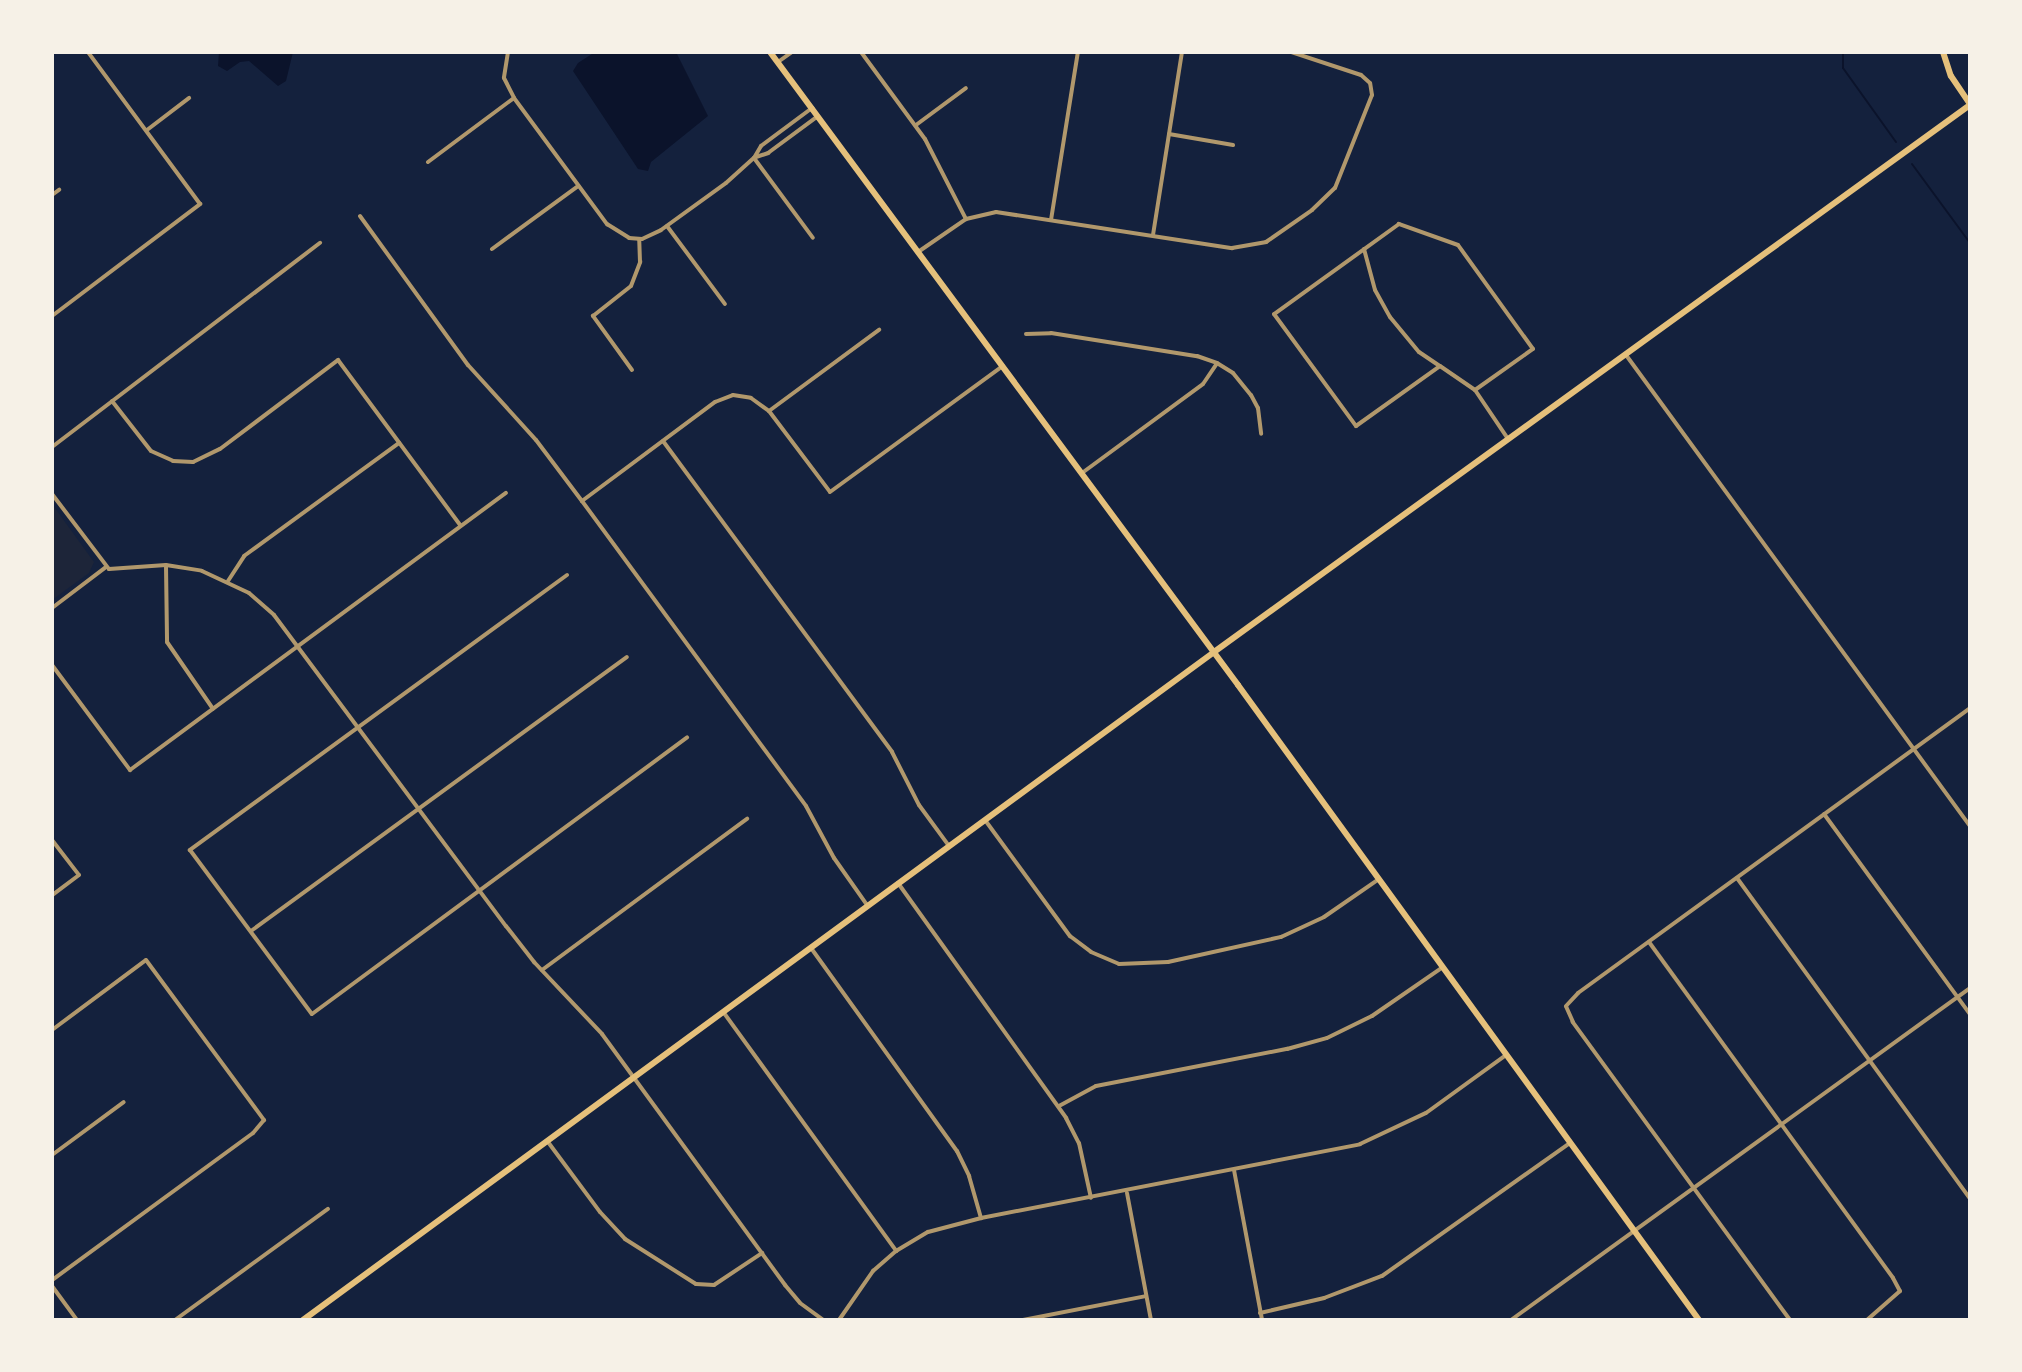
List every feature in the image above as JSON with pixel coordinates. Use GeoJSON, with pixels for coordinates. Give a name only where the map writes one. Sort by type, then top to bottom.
{"type":"FeatureCollection","features":[{"type":"Feature","properties":{"kind":"main road"},"geometry":{"type":"LineString","coordinates":[[770,52],[1214,652],[1698,1320]]}},
{"type":"Feature","properties":{"kind":"main road"},"geometry":{"type":"LineString","coordinates":[[303,1320],[897,883],[1970,105],[1951,76],[1943,52]]}},
{"type":"Feature","properties":{"kind":"street"},"geometry":{"type":"LineString","coordinates":[[52,316],[200,204],[88,52]]}},
{"type":"Feature","properties":{"kind":"street"},"geometry":{"type":"LineString","coordinates":[[508,52],[504,78],[514,98],[613,230],[639,239],[667,226],[754,158],[768,153],[818,116]]}},
{"type":"Feature","properties":{"kind":"street"},"geometry":{"type":"LineString","coordinates":[[778,62],[792,52]]}},
{"type":"Feature","properties":{"kind":"street"},"geometry":{"type":"LineString","coordinates":[[861,52],[916,125],[966,219]]}},
{"type":"Feature","properties":{"kind":"street"},"geometry":{"type":"LineString","coordinates":[[1051,220],[1078,52]]}},
{"type":"Feature","properties":{"kind":"street"},"geometry":{"type":"LineString","coordinates":[[1153,235],[1182,52]]}},
{"type":"Feature","properties":{"kind":"street"},"geometry":{"type":"LineString","coordinates":[[918,252],[966,219],[996,212],[1242,249],[1280,233],[1319,204],[1338,182],[1372,95],[1370,83],[1361,75],[1291,52]]}},
{"type":"Feature","properties":{"kind":"street"},"geometry":{"type":"LineString","coordinates":[[916,125],[966,88]]}},
{"type":"Feature","properties":{"kind":"street"},"geometry":{"type":"LineString","coordinates":[[147,130],[189,98]]}},
{"type":"Feature","properties":{"kind":"street"},"geometry":{"type":"LineString","coordinates":[[428,162],[514,98]]}},
{"type":"Feature","properties":{"kind":"street"},"geometry":{"type":"LineString","coordinates":[[754,158],[761,146],[812,108]]}},
{"type":"Feature","properties":{"kind":"street"},"geometry":{"type":"LineString","coordinates":[[1169,134],[1233,145]]}},
{"type":"Feature","properties":{"kind":"street"},"geometry":{"type":"LineString","coordinates":[[754,158],[813,238]]}},
{"type":"Feature","properties":{"kind":"street"},"geometry":{"type":"LineString","coordinates":[[492,249],[578,186]]}},
{"type":"Feature","properties":{"kind":"street"},"geometry":{"type":"LineString","coordinates":[[52,195],[59,190]]}},
{"type":"Feature","properties":{"kind":"street"},"geometry":{"type":"LineString","coordinates":[[360,216],[474,373],[536,440],[582,501],[806,806],[834,858],[867,905]]}},
{"type":"Feature","properties":{"kind":"street"},"geometry":{"type":"LineString","coordinates":[[1440,366],[1356,426],[1274,314],[1399,224],[1458,245],[1533,349],[1475,390]]}},
{"type":"Feature","properties":{"kind":"street"},"geometry":{"type":"LineString","coordinates":[[667,226],[725,304]]}},
{"type":"Feature","properties":{"kind":"street"},"geometry":{"type":"LineString","coordinates":[[632,370],[593,316],[631,286],[638,270],[639,239]]}},
{"type":"Feature","properties":{"kind":"street"},"geometry":{"type":"LineString","coordinates":[[52,447],[320,243]]}},
{"type":"Feature","properties":{"kind":"street"},"geometry":{"type":"LineString","coordinates":[[1364,249],[1375,290],[1390,317],[1419,352],[1475,390],[1508,439]]}},
{"type":"Feature","properties":{"kind":"street"},"geometry":{"type":"LineString","coordinates":[[769,411],[879,330]]}},
{"type":"Feature","properties":{"kind":"street"},"geometry":{"type":"LineString","coordinates":[[1026,334],[1051,333],[1197,356],[1217,363],[1233,373],[1251,395],[1258,408],[1261,434]]}},
{"type":"Feature","properties":{"kind":"street"},"geometry":{"type":"LineString","coordinates":[[1626,355],[1970,826]]}},
{"type":"Feature","properties":{"kind":"street"},"geometry":{"type":"LineString","coordinates":[[112,401],[151,451],[173,461],[193,462],[220,449],[338,360],[460,525]]}},
{"type":"Feature","properties":{"kind":"street"},"geometry":{"type":"LineString","coordinates":[[1082,473],[1195,391],[1217,363]]}},
{"type":"Feature","properties":{"kind":"street"},"geometry":{"type":"LineString","coordinates":[[582,501],[726,397],[751,398],[769,411],[830,492],[1003,366]]}},
{"type":"Feature","properties":{"kind":"street"},"geometry":{"type":"LineString","coordinates":[[663,441],[892,752],[919,805],[949,846]]}},
{"type":"Feature","properties":{"kind":"street"},"geometry":{"type":"LineString","coordinates":[[228,581],[244,556],[399,443]]}},
{"type":"Feature","properties":{"kind":"street"},"geometry":{"type":"LineString","coordinates":[[52,665],[130,770],[506,493]]}},
{"type":"Feature","properties":{"kind":"street"},"geometry":{"type":"LineString","coordinates":[[52,494],[106,567],[112,570],[166,565],[192,569],[228,581],[258,599],[298,645],[542,970],[581,1008],[635,1077],[800,1303],[823,1320]]}},
{"type":"Feature","properties":{"kind":"street"},"geometry":{"type":"LineString","coordinates":[[166,565],[167,642],[213,709]]}},
{"type":"Feature","properties":{"kind":"street"},"geometry":{"type":"LineString","coordinates":[[52,608],[106,567]]}},
{"type":"Feature","properties":{"kind":"street"},"geometry":{"type":"LineString","coordinates":[[567,575],[190,850],[312,1014],[687,738]]}},
{"type":"Feature","properties":{"kind":"street"},"geometry":{"type":"LineString","coordinates":[[251,931],[627,657]]}},
{"type":"Feature","properties":{"kind":"street"},"geometry":{"type":"LineString","coordinates":[[1790,1320],[1573,1022],[1566,1006],[1578,993],[1970,708]]}},
{"type":"Feature","properties":{"kind":"street"},"geometry":{"type":"LineString","coordinates":[[1824,814],[1970,1014]]}},
{"type":"Feature","properties":{"kind":"street"},"geometry":{"type":"LineString","coordinates":[[542,970],[747,819]]}},
{"type":"Feature","properties":{"kind":"street"},"geometry":{"type":"LineString","coordinates":[[985,820],[1063,928],[1100,957],[1119,964],[1152,965],[1264,942],[1324,917],[1379,879]]}},
{"type":"Feature","properties":{"kind":"street"},"geometry":{"type":"LineString","coordinates":[[52,840],[79,875],[52,895]]}},
{"type":"Feature","properties":{"kind":"street"},"geometry":{"type":"LineString","coordinates":[[1737,878],[1970,1199]]}},
{"type":"Feature","properties":{"kind":"street"},"geometry":{"type":"LineString","coordinates":[[897,883],[1059,1106],[1079,1143],[1091,1198]]}},
{"type":"Feature","properties":{"kind":"street"},"geometry":{"type":"LineString","coordinates":[[1649,942],[1900,1291],[1867,1320]]}},
{"type":"Feature","properties":{"kind":"street"},"geometry":{"type":"LineString","coordinates":[[810,947],[957,1151],[969,1176],[981,1218]]}},
{"type":"Feature","properties":{"kind":"street"},"geometry":{"type":"LineString","coordinates":[[52,1030],[146,960],[264,1120],[253,1133],[52,1280]]}},
{"type":"Feature","properties":{"kind":"street"},"geometry":{"type":"LineString","coordinates":[[1059,1106],[1096,1086],[1287,1049],[1327,1038],[1372,1016],[1443,967]]}},
{"type":"Feature","properties":{"kind":"street"},"geometry":{"type":"LineString","coordinates":[[1511,1320],[1970,988]]}},
{"type":"Feature","properties":{"kind":"street"},"geometry":{"type":"LineString","coordinates":[[722,1011],[896,1251]]}},
{"type":"Feature","properties":{"kind":"street"},"geometry":{"type":"LineString","coordinates":[[839,1320],[865,1278],[896,1251],[928,1232],[981,1218],[1344,1149],[1390,1133],[1426,1113],[1506,1055]]}},
{"type":"Feature","properties":{"kind":"street"},"geometry":{"type":"LineString","coordinates":[[52,1155],[124,1102]]}},
{"type":"Feature","properties":{"kind":"street"},"geometry":{"type":"LineString","coordinates":[[548,1141],[600,1212],[625,1239],[696,1284],[714,1285],[762,1253]]}},
{"type":"Feature","properties":{"kind":"street"},"geometry":{"type":"LineString","coordinates":[[1260,1313],[1324,1298],[1382,1276],[1571,1142]]}},
{"type":"Feature","properties":{"kind":"street"},"geometry":{"type":"LineString","coordinates":[[1234,1170],[1262,1320]]}},
{"type":"Feature","properties":{"kind":"street"},"geometry":{"type":"LineString","coordinates":[[1127,1191],[1151,1320]]}},
{"type":"Feature","properties":{"kind":"street"},"geometry":{"type":"LineString","coordinates":[[175,1320],[328,1209]]}},
{"type":"Feature","properties":{"kind":"street"},"geometry":{"type":"LineString","coordinates":[[52,1286],[77,1320]]}},
{"type":"Feature","properties":{"kind":"street"},"geometry":{"type":"LineString","coordinates":[[1023,1320],[1146,1296]]}},
{"type":"Feature","properties":{"kind":"street"},"geometry":{"type":"LineString","coordinates":[[314,1311],[321,1320]]}},
{"type":"Feature","properties":{"kind":"shaded area"},"geometry":{"type":"Polygon","coordinates":[[[219,52],[293,52],[286,81],[278,86],[249,61],[240,62],[227,71],[218,66],[219,52]]]}},
{"type":"Feature","properties":{"kind":"shaded area"},"geometry":{"type":"Polygon","coordinates":[[[595,52],[676,52],[708,116],[651,162],[648,171],[638,169],[573,71],[578,63],[595,52]]]}},
{"type":"Feature","properties":{"kind":"shaded area"},"geometry":{"type":"Polygon","coordinates":[[[52,504],[94,562],[89,573],[52,600],[52,504]]]}},
{"type":"Feature","properties":{"kind":"waterway"},"geometry":{"type":"LineString","coordinates":[[1843,52],[1843,68],[1896,142]]}},
{"type":"Feature","properties":{"kind":"waterway"},"geometry":{"type":"LineString","coordinates":[[1912,164],[1970,243]]}}]}
